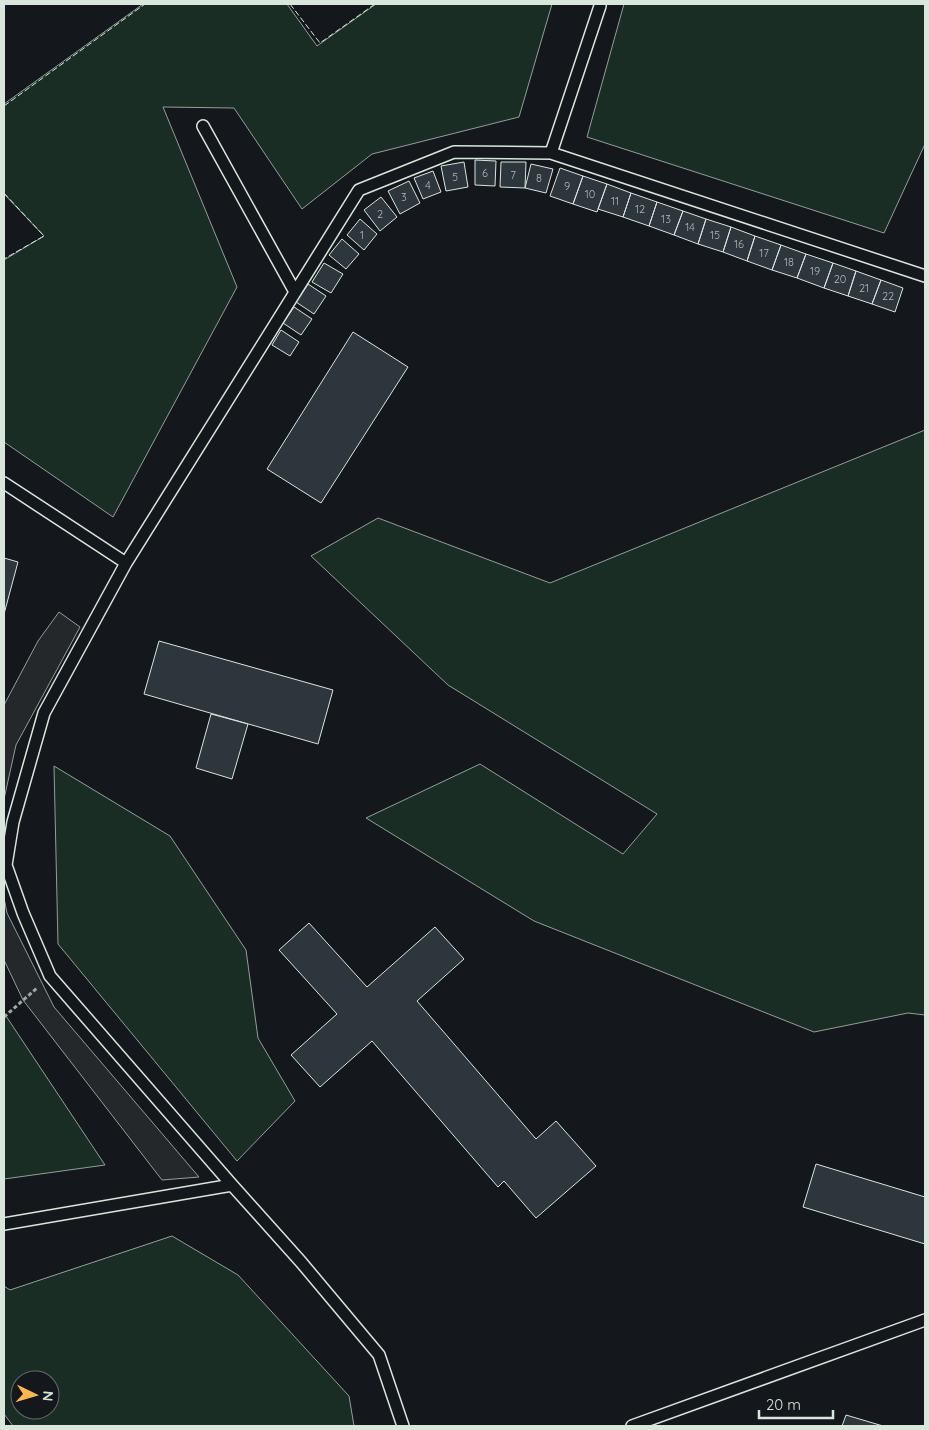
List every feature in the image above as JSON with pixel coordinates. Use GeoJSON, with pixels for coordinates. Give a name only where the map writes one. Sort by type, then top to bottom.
{"type":"FeatureCollection","features":[{"type":"Feature","properties":{"kind":"lane"},"geometry":{"type":"LineString","coordinates":[[551,153],[600,6]]}},
{"type":"Feature","properties":{"kind":"lane"},"geometry":{"type":"LineString","coordinates":[[203,126],[296,292]]}},
{"type":"Feature","properties":{"kind":"lane"},"geometry":{"type":"LineString","coordinates":[[403,1426],[379,1355],[301,1262],[50,976],[5,865],[13,822],[44,713],[126,563],[359,190],[454,152],[551,153],[925,276]]}},
{"type":"Feature","properties":{"kind":"lane"},"geometry":{"type":"LineString","coordinates":[[4,483],[126,563]]}},
{"type":"Feature","properties":{"kind":"lane"},"geometry":{"type":"LineString","coordinates":[[4,1224],[232,1185]]}},
{"type":"Feature","properties":{"kind":"lane"},"geometry":{"type":"LineString","coordinates":[[632,1426],[923,1324]]}},
{"type":"Feature","properties":{"kind":"path"},"geometry":{"type":"LineString","coordinates":[[4,1017],[50,976]]}},
{"type":"Feature","properties":{"kind":"green space"},"geometry":{"type":"Polygon","coordinates":[[[143,4],[287,4],[317,46],[376,4],[552,4],[519,117],[372,154],[302,209],[234,108],[163,107],[237,287],[113,517],[4,442],[4,260],[44,236],[4,194],[4,104],[143,4]]]}},
{"type":"Feature","properties":{"kind":"green space"},"geometry":{"type":"Polygon","coordinates":[[[624,4],[925,4],[925,144],[884,233],[587,137],[624,4]]]}},
{"type":"Feature","properties":{"kind":"green space"},"geometry":{"type":"Polygon","coordinates":[[[925,430],[925,1015],[908,1013],[814,1032],[534,921],[366,818],[480,764],[623,854],[657,814],[448,685],[311,556],[378,518],[550,583],[925,430]]]}},
{"type":"Feature","properties":{"kind":"green space"},"geometry":{"type":"Polygon","coordinates":[[[54,766],[170,836],[246,950],[258,1038],[295,1101],[237,1161],[58,944],[54,766]]]}},
{"type":"Feature","properties":{"kind":"green space"},"geometry":{"type":"Polygon","coordinates":[[[4,1013],[105,1165],[4,1179],[4,1013]]]}},
{"type":"Feature","properties":{"kind":"green space"},"geometry":{"type":"Polygon","coordinates":[[[172,1236],[238,1275],[349,1396],[354,1426],[13,1426],[4,1414],[4,1286],[10,1290],[172,1236]]]}},
{"type":"Feature","properties":{"kind":"shaded area"},"geometry":{"type":"Polygon","coordinates":[[[59,612],[80,627],[16,745],[4,799],[4,705],[38,641],[59,612]]]}},
{"type":"Feature","properties":{"kind":"shaded area"},"geometry":{"type":"Polygon","coordinates":[[[4,898],[7,913],[54,1007],[199,1177],[162,1180],[23,1000],[4,960],[4,898]]]}},
{"type":"Feature","properties":{"kind":"building"},"geometry":{"type":"Polygon","coordinates":[[[475,160],[496,161],[495,186],[475,185],[475,160]]]}},
{"type":"Feature","properties":{"kind":"building"},"geometry":{"type":"Polygon","coordinates":[[[464,162],[468,187],[446,191],[441,166],[464,162]]]}},
{"type":"Feature","properties":{"kind":"building"},"geometry":{"type":"Polygon","coordinates":[[[501,162],[526,162],[525,188],[500,187],[501,162]]]}},
{"type":"Feature","properties":{"kind":"building"},"geometry":{"type":"Polygon","coordinates":[[[531,164],[553,169],[546,193],[525,188],[531,164]]]}},
{"type":"Feature","properties":{"kind":"building"},"geometry":{"type":"Polygon","coordinates":[[[560,168],[583,176],[573,204],[550,196],[560,168]]]}},
{"type":"Feature","properties":{"kind":"building"},"geometry":{"type":"Polygon","coordinates":[[[433,171],[441,192],[423,199],[414,178],[433,171]]]}},
{"type":"Feature","properties":{"kind":"building"},"geometry":{"type":"Polygon","coordinates":[[[583,176],[607,184],[597,212],[573,204],[583,176]]]}},
{"type":"Feature","properties":{"kind":"building"},"geometry":{"type":"Polygon","coordinates":[[[409,181],[420,203],[400,214],[388,191],[409,181]]]}},
{"type":"Feature","properties":{"kind":"building"},"geometry":{"type":"Polygon","coordinates":[[[607,184],[631,193],[623,217],[598,209],[607,184]]]}},
{"type":"Feature","properties":{"kind":"building"},"geometry":{"type":"Polygon","coordinates":[[[631,193],[657,202],[649,226],[623,217],[631,193]]]}},
{"type":"Feature","properties":{"kind":"building"},"geometry":{"type":"Polygon","coordinates":[[[381,197],[397,217],[380,231],[364,210],[381,197]]]}},
{"type":"Feature","properties":{"kind":"building"},"geometry":{"type":"Polygon","coordinates":[[[657,202],[683,211],[674,235],[649,226],[657,202]]]}},
{"type":"Feature","properties":{"kind":"building"},"geometry":{"type":"Polygon","coordinates":[[[683,211],[706,219],[698,244],[674,235],[683,211]]]}},
{"type":"Feature","properties":{"kind":"building"},"geometry":{"type":"Polygon","coordinates":[[[360,219],[377,234],[364,250],[347,235],[360,219]]]}},
{"type":"Feature","properties":{"kind":"building"},"geometry":{"type":"Polygon","coordinates":[[[706,219],[731,227],[723,252],[698,244],[706,219]]]}},
{"type":"Feature","properties":{"kind":"building"},"geometry":{"type":"Polygon","coordinates":[[[731,227],[755,236],[747,261],[723,252],[731,227]]]}},
{"type":"Feature","properties":{"kind":"building"},"geometry":{"type":"Polygon","coordinates":[[[755,236],[781,245],[772,270],[747,261],[755,236]]]}},
{"type":"Feature","properties":{"kind":"building"},"geometry":{"type":"Polygon","coordinates":[[[342,239],[359,254],[346,269],[329,255],[342,239]]]}},
{"type":"Feature","properties":{"kind":"building"},"geometry":{"type":"Polygon","coordinates":[[[781,245],[806,254],[797,278],[772,270],[781,245]]]}},
{"type":"Feature","properties":{"kind":"building"},"geometry":{"type":"Polygon","coordinates":[[[806,254],[833,263],[824,288],[797,278],[806,254]]]}},
{"type":"Feature","properties":{"kind":"building"},"geometry":{"type":"Polygon","coordinates":[[[324,263],[343,274],[331,293],[312,282],[324,263]]]}},
{"type":"Feature","properties":{"kind":"building"},"geometry":{"type":"Polygon","coordinates":[[[833,263],[856,271],[848,296],[824,288],[833,263]]]}},
{"type":"Feature","properties":{"kind":"building"},"geometry":{"type":"Polygon","coordinates":[[[856,271],[881,280],[872,304],[848,296],[856,271]]]}},
{"type":"Feature","properties":{"kind":"building"},"geometry":{"type":"Polygon","coordinates":[[[881,280],[903,288],[895,312],[872,304],[881,280]]]}},
{"type":"Feature","properties":{"kind":"building"},"geometry":{"type":"Polygon","coordinates":[[[308,284],[326,296],[314,314],[296,302],[308,284]]]}},
{"type":"Feature","properties":{"kind":"building"},"geometry":{"type":"Polygon","coordinates":[[[294,307],[312,319],[301,335],[283,323],[294,307]]]}},
{"type":"Feature","properties":{"kind":"building"},"geometry":{"type":"Polygon","coordinates":[[[281,330],[299,342],[290,356],[272,345],[281,330]]]}},
{"type":"Feature","properties":{"kind":"building"},"geometry":{"type":"Polygon","coordinates":[[[353,332],[408,367],[321,503],[267,469],[353,332]]]}},
{"type":"Feature","properties":{"kind":"building"},"geometry":{"type":"Polygon","coordinates":[[[4,558],[18,562],[4,614],[4,558]]]}},
{"type":"Feature","properties":{"kind":"building"},"geometry":{"type":"Polygon","coordinates":[[[159,641],[333,690],[318,744],[144,694],[159,641]]]}},
{"type":"Feature","properties":{"kind":"building"},"geometry":{"type":"Polygon","coordinates":[[[211,714],[248,724],[232,779],[196,768],[211,714]]]}},
{"type":"Feature","properties":{"kind":"building"},"geometry":{"type":"Polygon","coordinates":[[[309,923],[367,987],[435,927],[464,959],[417,1001],[536,1139],[556,1121],[596,1166],[536,1218],[504,1181],[498,1187],[372,1041],[320,1087],[291,1055],[337,1014],[279,950],[309,923]]]}},
{"type":"Feature","properties":{"kind":"building"},"geometry":{"type":"Polygon","coordinates":[[[816,1164],[925,1197],[925,1244],[803,1207],[816,1164]]]}},
{"type":"Feature","properties":{"kind":"building"},"geometry":{"type":"Polygon","coordinates":[[[846,1415],[883,1426],[842,1426],[846,1415]]]}},
{"type":"Feature","properties":{"kind":"fence"},"geometry":{"type":"LineString","coordinates":[[4,106],[145,4]]}},
{"type":"Feature","properties":{"kind":"fence"},"geometry":{"type":"LineString","coordinates":[[290,4],[320,43],[375,4]]}},
{"type":"Feature","properties":{"kind":"fence"},"geometry":{"type":"LineString","coordinates":[[4,193],[44,236],[4,259]]}}]}
